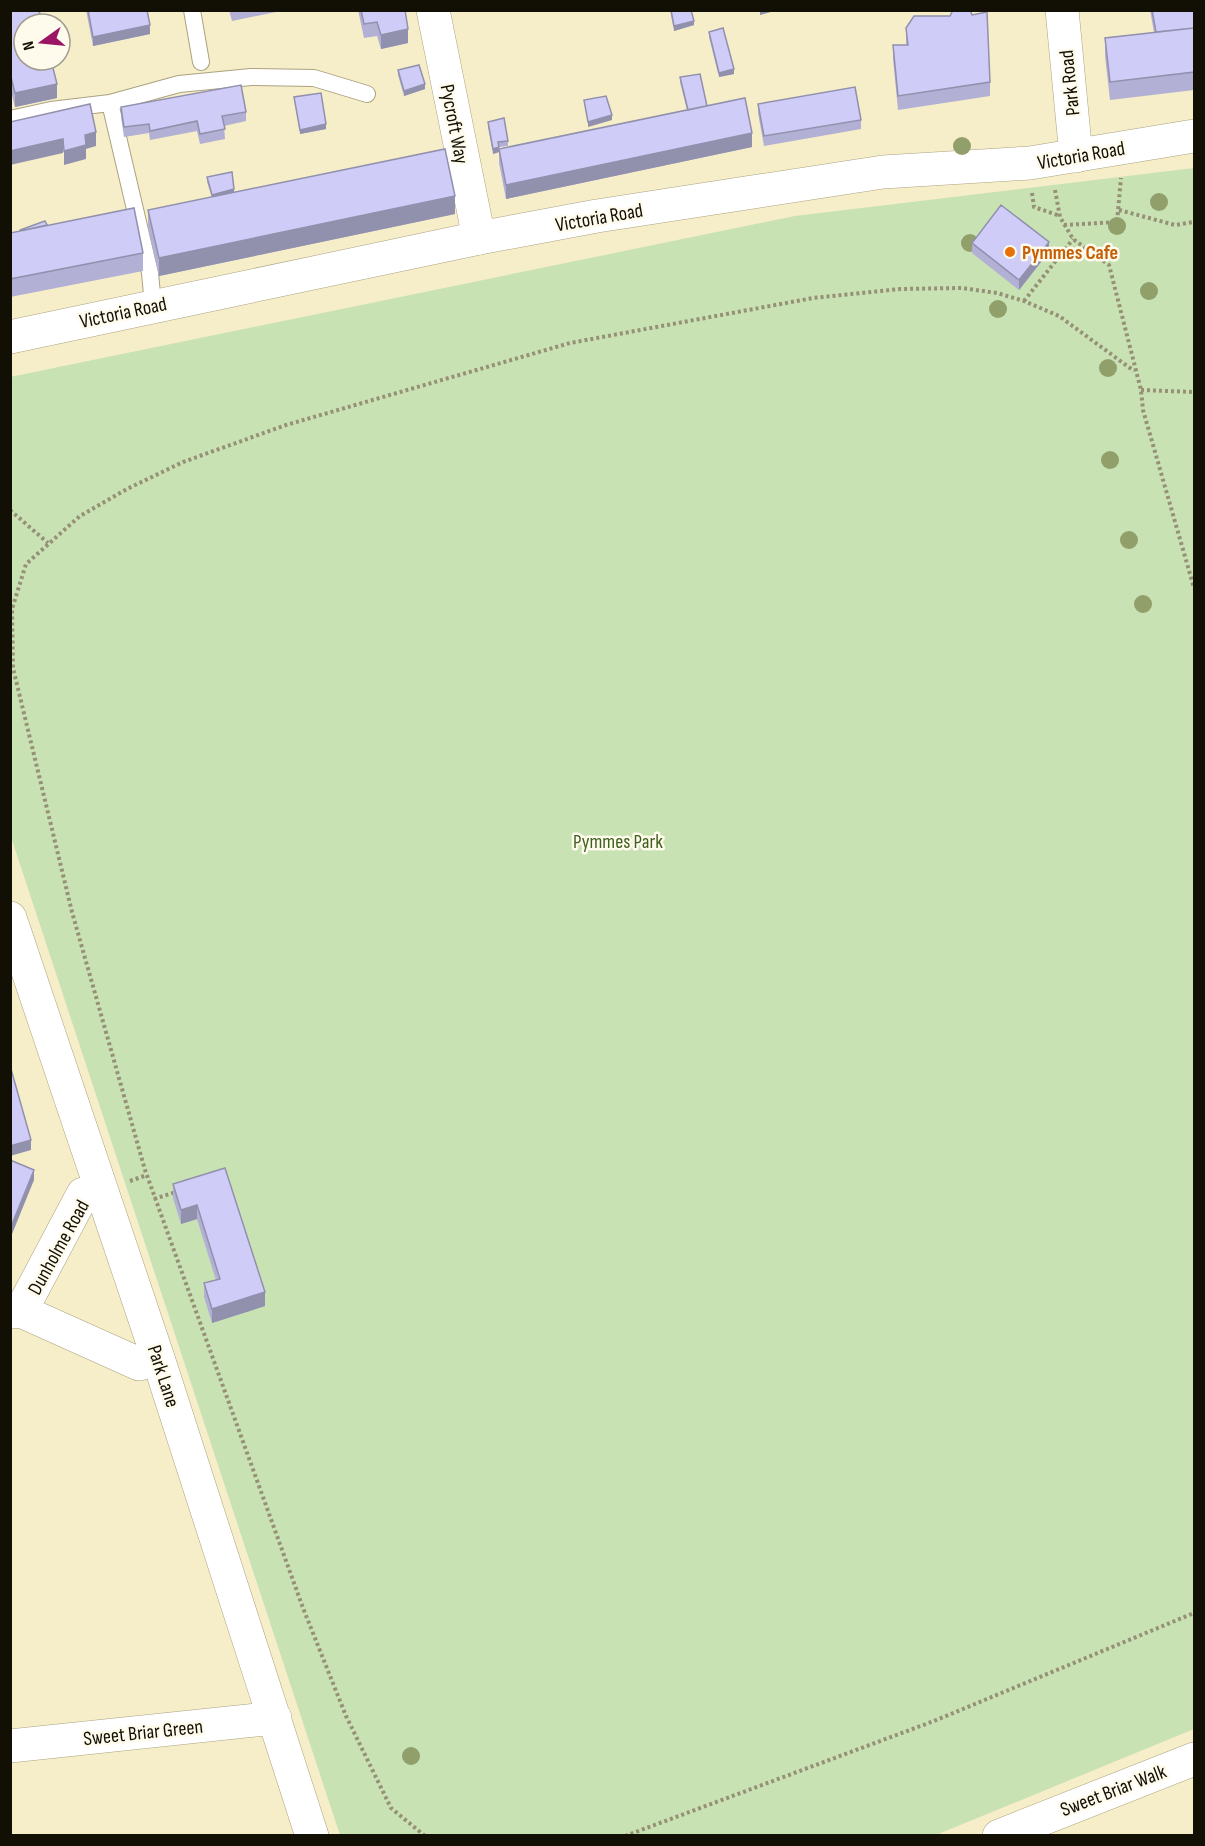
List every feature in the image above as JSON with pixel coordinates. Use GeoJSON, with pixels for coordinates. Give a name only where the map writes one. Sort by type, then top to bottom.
{"type":"FeatureCollection","features":[{"type":"Feature","properties":{"kind":"street","name":"Pycroft Way"},"geometry":{"type":"LineString","coordinates":[[433,10],[479,238]]}},
{"type":"Feature","properties":{"kind":"street","name":"Park Road"},"geometry":{"type":"LineString","coordinates":[[1062,10],[1076,156]]}},
{"type":"Feature","properties":{"kind":"street","name":"Victoria Road"},"geometry":{"type":"LineString","coordinates":[[10,337],[153,305],[597,216],[883,172],[1030,163],[1194,136]]}},
{"type":"Feature","properties":{"kind":"street","name":"Park Lane"},"geometry":{"type":"LineString","coordinates":[[10,918],[158,1358],[312,1836]]}},
{"type":"Feature","properties":{"kind":"street","name":"Dunholme Road"},"geometry":{"type":"LineString","coordinates":[[100,1190],[83,1194],[16,1312],[139,1364],[158,1358]]}},
{"type":"Feature","properties":{"kind":"street","name":"Sweet Briar Green"},"geometry":{"type":"LineString","coordinates":[[10,1746],[275,1718]]}},
{"type":"Feature","properties":{"kind":"street","name":"Sweet Briar Walk"},"geometry":{"type":"LineString","coordinates":[[999,1836],[1194,1759]]}},
{"type":"Feature","properties":{"kind":"lane"},"geometry":{"type":"LineString","coordinates":[[192,10],[201,62]]}},
{"type":"Feature","properties":{"kind":"lane"},"geometry":{"type":"LineString","coordinates":[[10,119],[51,110],[110,103],[179,84],[251,77],[314,78],[368,94]]}},
{"type":"Feature","properties":{"kind":"lane"},"geometry":{"type":"LineString","coordinates":[[110,103],[150,273],[153,305]]}},
{"type":"Feature","properties":{"kind":"path"},"geometry":{"type":"LineString","coordinates":[[1063,225],[1117,222],[1121,176]]}},
{"type":"Feature","properties":{"kind":"path"},"geometry":{"type":"LineString","coordinates":[[1032,188],[1034,207],[1060,216]]}},
{"type":"Feature","properties":{"kind":"path"},"geometry":{"type":"LineString","coordinates":[[1054,188],[1063,225],[1073,239],[1109,265],[1134,371],[1141,390],[1143,410],[1194,588]]}},
{"type":"Feature","properties":{"kind":"path"},"geometry":{"type":"LineString","coordinates":[[1119,210],[1175,225],[1194,222]]}},
{"type":"Feature","properties":{"kind":"path"},"geometry":{"type":"LineString","coordinates":[[1024,301],[1073,239]]}},
{"type":"Feature","properties":{"kind":"path"},"geometry":{"type":"LineString","coordinates":[[425,1836],[391,1808],[346,1716],[303,1608],[154,1199],[72,912],[13,668],[12,609],[26,564],[80,516],[127,489],[183,462],[286,425],[570,343],[813,298],[900,289],[962,288],[1024,301],[1059,316],[1134,371]]}},
{"type":"Feature","properties":{"kind":"path"},"geometry":{"type":"LineString","coordinates":[[1141,390],[1194,392]]}},
{"type":"Feature","properties":{"kind":"path"},"geometry":{"type":"LineString","coordinates":[[10,510],[48,543]]}},
{"type":"Feature","properties":{"kind":"path"},"geometry":{"type":"LineString","coordinates":[[154,1199],[185,1190]]}},
{"type":"Feature","properties":{"kind":"path"},"geometry":{"type":"LineString","coordinates":[[625,1836],[934,1721],[1194,1613]]}},
{"type":"Feature","properties":{"kind":"green space","name":"Pymmes Park"},"geometry":{"type":"Polygon","coordinates":[[[1194,168],[1194,1729],[936,1835],[340,1835],[11,837],[10,377],[795,216],[1194,168]]]}},
{"type":"Feature","properties":{"kind":"building"},"geometry":{"type":"Polygon","coordinates":[[[10,10],[39,10],[39,12],[12,12],[12,72],[54,72],[57,84],[15,93],[10,73],[10,10]]]}},
{"type":"Feature","properties":{"kind":"building"},"geometry":{"type":"Polygon","coordinates":[[[88,10],[147,10],[150,25],[93,37],[88,10]]]}},
{"type":"Feature","properties":{"kind":"building"},"geometry":{"type":"Polygon","coordinates":[[[361,10],[405,10],[408,29],[381,35],[377,22],[364,24],[361,10]]]}},
{"type":"Feature","properties":{"kind":"building"},"geometry":{"type":"Polygon","coordinates":[[[671,10],[691,10],[694,21],[674,26],[671,10]]]}},
{"type":"Feature","properties":{"kind":"building"},"geometry":{"type":"Polygon","coordinates":[[[953,10],[970,10],[972,15],[987,12],[990,82],[898,96],[893,45],[908,45],[906,28],[914,16],[950,16],[953,10]]]}},
{"type":"Feature","properties":{"kind":"building"},"geometry":{"type":"Polygon","coordinates":[[[1152,10],[1194,10],[1194,28],[1156,32],[1152,10]]]}},
{"type":"Feature","properties":{"kind":"building"},"geometry":{"type":"Polygon","coordinates":[[[723,28],[734,69],[719,73],[709,32],[723,28]]]}},
{"type":"Feature","properties":{"kind":"building"},"geometry":{"type":"Polygon","coordinates":[[[1194,28],[1194,72],[1110,82],[1105,38],[1194,28]]]}},
{"type":"Feature","properties":{"kind":"building"},"geometry":{"type":"Polygon","coordinates":[[[419,65],[425,84],[404,91],[398,70],[419,65]]]}},
{"type":"Feature","properties":{"kind":"building"},"geometry":{"type":"Polygon","coordinates":[[[700,74],[707,106],[688,110],[680,77],[700,74]]]}},
{"type":"Feature","properties":{"kind":"building"},"geometry":{"type":"Polygon","coordinates":[[[241,85],[246,112],[222,116],[225,129],[200,134],[197,121],[150,131],[149,124],[124,127],[121,107],[241,85]]]}},
{"type":"Feature","properties":{"kind":"building"},"geometry":{"type":"Polygon","coordinates":[[[855,87],[861,120],[764,136],[758,104],[855,87]]]}},
{"type":"Feature","properties":{"kind":"building"},"geometry":{"type":"Polygon","coordinates":[[[321,93],[326,124],[300,130],[294,97],[321,93]]]}},
{"type":"Feature","properties":{"kind":"building"},"geometry":{"type":"Polygon","coordinates":[[[606,96],[612,115],[588,122],[584,100],[606,96]]]}},
{"type":"Feature","properties":{"kind":"building"},"geometry":{"type":"Polygon","coordinates":[[[745,98],[752,133],[506,185],[499,149],[745,98]]]}},
{"type":"Feature","properties":{"kind":"building"},"geometry":{"type":"Polygon","coordinates":[[[90,104],[96,132],[85,135],[86,145],[64,151],[63,139],[10,151],[10,122],[90,104]]]}},
{"type":"Feature","properties":{"kind":"building"},"geometry":{"type":"Polygon","coordinates":[[[504,118],[508,141],[498,142],[499,147],[493,149],[488,122],[504,118]]]}},
{"type":"Feature","properties":{"kind":"building"},"geometry":{"type":"Polygon","coordinates":[[[445,149],[455,196],[159,258],[148,210],[445,149]]]}},
{"type":"Feature","properties":{"kind":"building"},"geometry":{"type":"Polygon","coordinates":[[[232,172],[234,189],[212,195],[207,177],[232,172]]]}},
{"type":"Feature","properties":{"kind":"building","name":"Pymmes Cafe"},"geometry":{"type":"Polygon","coordinates":[[[1001,205],[1049,242],[1019,280],[972,243],[1001,205]]]}},
{"type":"Feature","properties":{"kind":"building"},"geometry":{"type":"Polygon","coordinates":[[[134,208],[143,253],[10,279],[10,233],[134,208]]]}},
{"type":"Feature","properties":{"kind":"building"},"geometry":{"type":"Polygon","coordinates":[[[45,221],[47,225],[20,231],[20,230],[45,221]]]}},
{"type":"Feature","properties":{"kind":"building"},"geometry":{"type":"Polygon","coordinates":[[[10,1070],[31,1140],[10,1146],[10,1070]]]}},
{"type":"Feature","properties":{"kind":"building"},"geometry":{"type":"Polygon","coordinates":[[[10,1160],[34,1170],[10,1229],[10,1160]]]}},
{"type":"Feature","properties":{"kind":"building"},"geometry":{"type":"Polygon","coordinates":[[[225,1168],[265,1292],[212,1309],[204,1283],[220,1279],[197,1205],[181,1210],[173,1184],[225,1168]]]}},
{"type":"Feature","properties":{"kind":"place","name":"Pymmes Cafe"},"geometry":{"type":"Point","coordinates":[1010,252]}}]}
